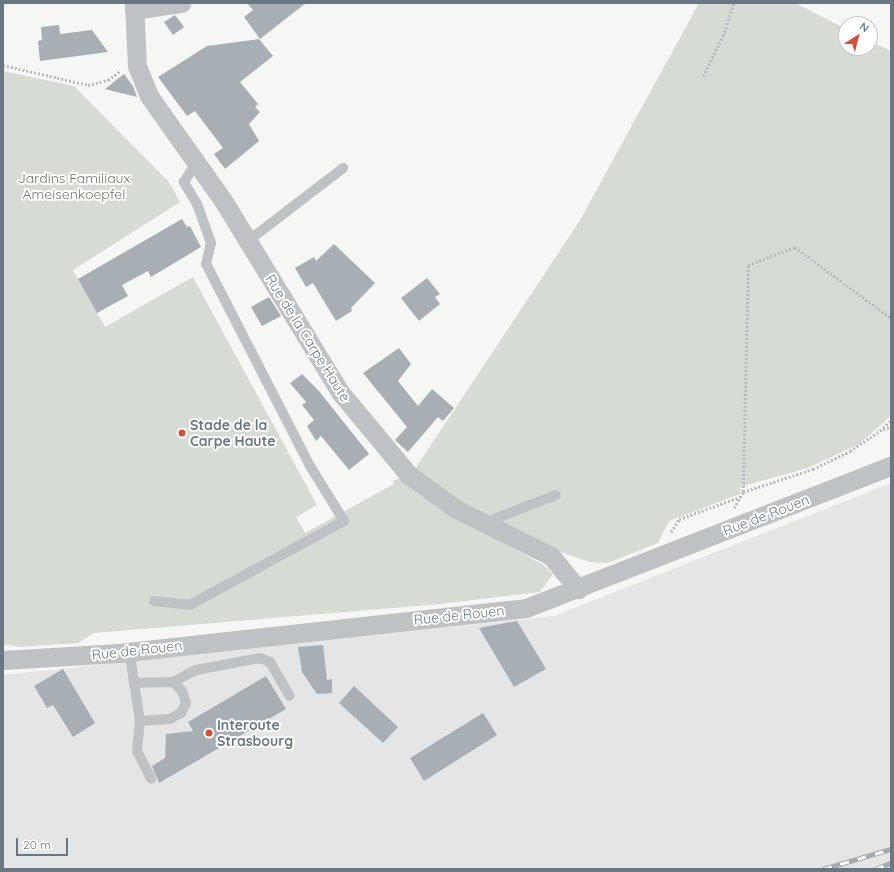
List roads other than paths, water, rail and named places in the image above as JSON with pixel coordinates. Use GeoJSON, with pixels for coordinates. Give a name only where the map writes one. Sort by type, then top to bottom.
{"type":"FeatureCollection","features":[{"type":"Feature","properties":{"kind":"street","name":"Rue de la Carpe Haute"},"geometry":{"type":"LineString","coordinates":[[181,3],[134,7],[137,66],[149,96],[248,241],[340,392],[409,475],[456,509],[551,556],[578,589]]}},
{"type":"Feature","properties":{"kind":"street","name":"Rue de Rouen"},"geometry":{"type":"LineString","coordinates":[[3,660],[130,652],[526,608],[891,466]]}},
{"type":"Feature","properties":{"kind":"lane"},"geometry":{"type":"LineString","coordinates":[[154,601],[190,605],[344,521],[310,466],[206,264],[211,243],[197,204],[184,182],[196,163]]}},
{"type":"Feature","properties":{"kind":"lane"},"geometry":{"type":"LineString","coordinates":[[248,241],[344,168]]}},
{"type":"Feature","properties":{"kind":"lane"},"geometry":{"type":"LineString","coordinates":[[484,523],[556,494]]}},
{"type":"Feature","properties":{"kind":"lane"},"geometry":{"type":"LineString","coordinates":[[130,652],[140,721],[137,751],[151,779]]}},
{"type":"Feature","properties":{"kind":"lane"},"geometry":{"type":"LineString","coordinates":[[134,683],[172,682],[196,670],[260,658],[270,662],[290,696]]}},
{"type":"Feature","properties":{"kind":"lane"},"geometry":{"type":"LineString","coordinates":[[140,721],[170,719],[181,713],[186,703],[182,691],[172,682]]}},
{"type":"Feature","properties":{"kind":"railway"},"geometry":{"type":"LineString","coordinates":[[823,869],[891,849]]}},
{"type":"Feature","properties":{"kind":"railway"},"geometry":{"type":"LineString","coordinates":[[875,869],[891,863]]}},
{"type":"Feature","properties":{"kind":"place","name":"Stade de la Carpe Haute"},"geometry":{"type":"Point","coordinates":[182,433]}},
{"type":"Feature","properties":{"kind":"place","name":"Interoute Strasbourg"},"geometry":{"type":"Point","coordinates":[209,733]}},
{"type":"Feature","properties":{"kind":"park label","name":"Jardins Familiaux Ameisenkoepfel"},"geometry":{"type":"Point","coordinates":[74,186]}}]}
